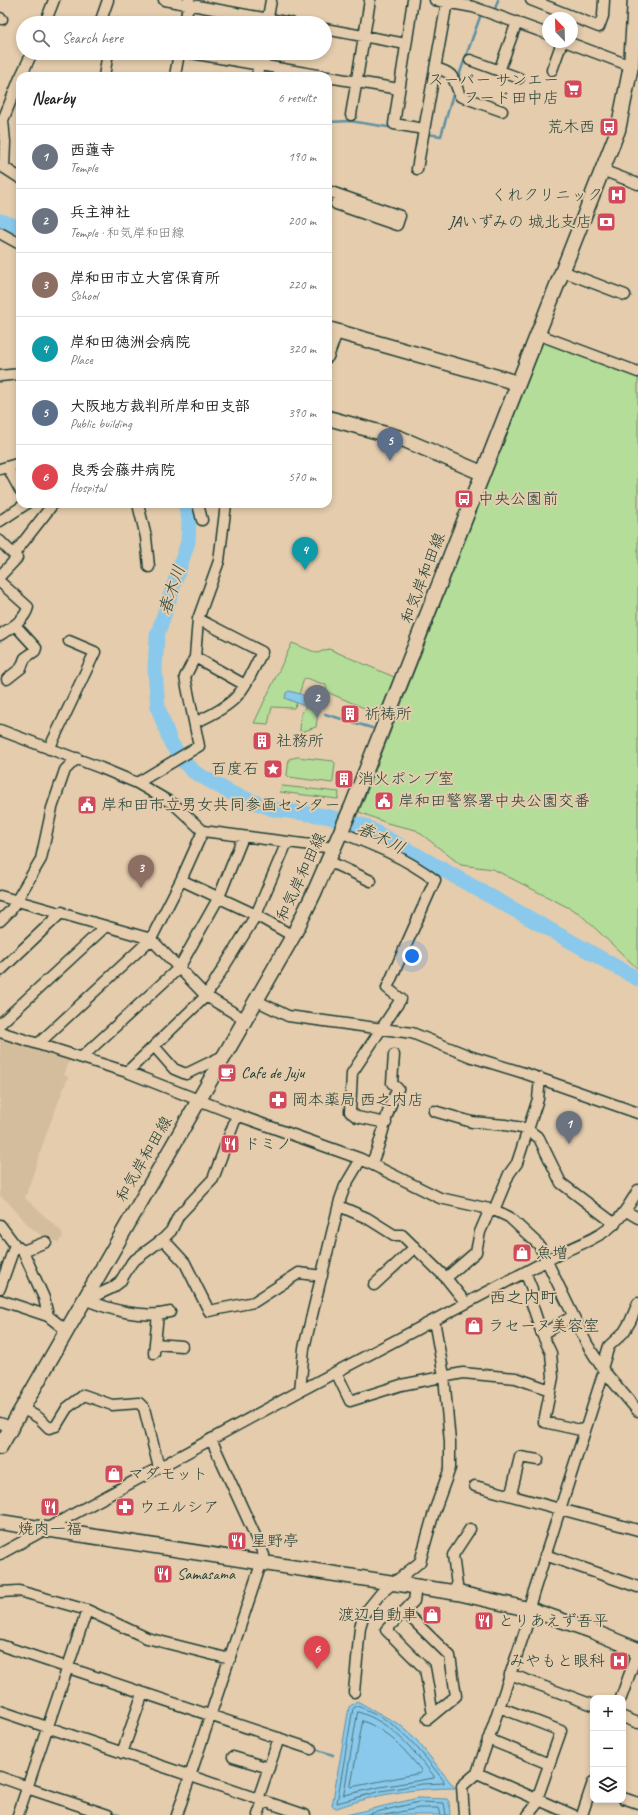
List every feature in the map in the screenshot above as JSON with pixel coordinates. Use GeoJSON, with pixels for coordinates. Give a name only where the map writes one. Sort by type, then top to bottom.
{"type":"FeatureCollection","features":[{"type":"Feature","properties":{"kind":"main road","name":"和気岸和田線"},"geometry":{"type":"LineString","coordinates":[[0,1447],[6,1425],[22,1408],[198,1099],[293,936],[334,848],[352,806],[618,130],[634,67],[635,0]]}},
{"type":"Feature","properties":{"kind":"main road"},"geometry":{"type":"LineString","coordinates":[[333,330],[518,383]]}},
{"type":"Feature","properties":{"kind":"main road"},"geometry":{"type":"LineString","coordinates":[[332,419],[400,438],[482,473]]}},
{"type":"Feature","properties":{"kind":"main road"},"geometry":{"type":"LineString","coordinates":[[0,1522],[458,1593],[530,1610],[637,1646]]}},
{"type":"Feature","properties":{"kind":"street"},"geometry":{"type":"LineString","coordinates":[[48,16],[54,0]]}},
{"type":"Feature","properties":{"kind":"street"},"geometry":{"type":"LineString","coordinates":[[102,16],[108,0]]}},
{"type":"Feature","properties":{"kind":"street"},"geometry":{"type":"LineString","coordinates":[[164,0],[189,2],[246,16]]}},
{"type":"Feature","properties":{"kind":"street"},"geometry":{"type":"LineString","coordinates":[[268,16],[271,0]]}},
{"type":"Feature","properties":{"kind":"street"},"geometry":{"type":"LineString","coordinates":[[351,115],[370,0]]}},
{"type":"Feature","properties":{"kind":"street"},"geometry":{"type":"LineString","coordinates":[[413,0],[394,124],[424,129]]}},
{"type":"Feature","properties":{"kind":"street"},"geometry":{"type":"LineString","coordinates":[[435,0],[473,7],[542,32]]}},
{"type":"Feature","properties":{"kind":"street"},"geometry":{"type":"LineString","coordinates":[[531,0],[599,27],[603,16],[604,0]]}},
{"type":"Feature","properties":{"kind":"street"},"geometry":{"type":"LineString","coordinates":[[186,16],[189,2]]}},
{"type":"Feature","properties":{"kind":"street"},"geometry":{"type":"LineString","coordinates":[[417,169],[447,2]]}},
{"type":"Feature","properties":{"kind":"street"},"geometry":{"type":"LineString","coordinates":[[499,71],[517,22]]}},
{"type":"Feature","properties":{"kind":"street"},"geometry":{"type":"LineString","coordinates":[[332,30],[406,44]]}},
{"type":"Feature","properties":{"kind":"street"},"geometry":{"type":"LineString","coordinates":[[578,46],[634,67]]}},
{"type":"Feature","properties":{"kind":"street"},"geometry":{"type":"LineString","coordinates":[[552,70],[560,48]]}},
{"type":"Feature","properties":{"kind":"street"},"geometry":{"type":"LineString","coordinates":[[22,72],[28,60]]}},
{"type":"Feature","properties":{"kind":"street"},"geometry":{"type":"LineString","coordinates":[[105,72],[107,60]]}},
{"type":"Feature","properties":{"kind":"street"},"geometry":{"type":"LineString","coordinates":[[176,72],[178,60]]}},
{"type":"Feature","properties":{"kind":"street"},"geometry":{"type":"LineString","coordinates":[[231,60],[298,72]]}},
{"type":"Feature","properties":{"kind":"street"},"geometry":{"type":"LineString","coordinates":[[258,72],[260,60]]}},
{"type":"Feature","properties":{"kind":"street"},"geometry":{"type":"LineString","coordinates":[[470,60],[519,78]]}},
{"type":"Feature","properties":{"kind":"street"},"geometry":{"type":"LineString","coordinates":[[435,68],[448,71],[452,75],[460,96],[502,111]]}},
{"type":"Feature","properties":{"kind":"street"},"geometry":{"type":"LineString","coordinates":[[332,78],[399,89]]}},
{"type":"Feature","properties":{"kind":"street"},"geometry":{"type":"LineString","coordinates":[[16,87],[3,120],[5,142],[2,166],[16,175]]}},
{"type":"Feature","properties":{"kind":"street"},"geometry":{"type":"LineString","coordinates":[[602,170],[638,184]]}},
{"type":"Feature","properties":{"kind":"street"},"geometry":{"type":"LineString","coordinates":[[332,192],[340,195],[400,216],[397,225],[336,204],[340,195]]}},
{"type":"Feature","properties":{"kind":"street"},"geometry":{"type":"LineString","coordinates":[[0,232],[16,242]]}},
{"type":"Feature","properties":{"kind":"street"},"geometry":{"type":"LineString","coordinates":[[562,271],[625,295]]}},
{"type":"Feature","properties":{"kind":"street"},"geometry":{"type":"LineString","coordinates":[[537,334],[638,372]]}},
{"type":"Feature","properties":{"kind":"street"},"geometry":{"type":"LineString","coordinates":[[0,376],[16,374]]}},
{"type":"Feature","properties":{"kind":"street"},"geometry":{"type":"LineString","coordinates":[[16,464],[4,469],[16,485]]}},
{"type":"Feature","properties":{"kind":"street"},"geometry":{"type":"LineString","coordinates":[[0,521],[20,508]]}},
{"type":"Feature","properties":{"kind":"street"},"geometry":{"type":"LineString","coordinates":[[14,554],[50,508]]}},
{"type":"Feature","properties":{"kind":"street"},"geometry":{"type":"LineString","coordinates":[[139,508],[146,537],[149,567]]}},
{"type":"Feature","properties":{"kind":"street"},"geometry":{"type":"LineString","coordinates":[[199,508],[202,520]]}},
{"type":"Feature","properties":{"kind":"street"},"geometry":{"type":"LineString","coordinates":[[137,783],[199,746],[196,722],[185,677],[195,657],[198,619],[219,561],[226,508]]}},
{"type":"Feature","properties":{"kind":"street"},"geometry":{"type":"LineString","coordinates":[[0,541],[17,558],[0,576]]}},
{"type":"Feature","properties":{"kind":"street"},"geometry":{"type":"LineString","coordinates":[[0,582],[28,607],[26,614],[0,635]]}},
{"type":"Feature","properties":{"kind":"street"},"geometry":{"type":"LineString","coordinates":[[196,722],[220,712],[228,706],[246,685],[262,652],[198,619]]}},
{"type":"Feature","properties":{"kind":"street"},"geometry":{"type":"LineString","coordinates":[[6,679],[21,668],[25,658],[35,651],[36,648],[14,625]]}},
{"type":"Feature","properties":{"kind":"street"},"geometry":{"type":"LineString","coordinates":[[49,749],[95,652],[69,641]]}},
{"type":"Feature","properties":{"kind":"street"},"geometry":{"type":"LineString","coordinates":[[195,657],[246,685]]}},
{"type":"Feature","properties":{"kind":"street"},"geometry":{"type":"LineString","coordinates":[[0,730],[76,758],[137,783],[174,805],[203,831],[334,848]]}},
{"type":"Feature","properties":{"kind":"street"},"geometry":{"type":"LineString","coordinates":[[0,920],[11,910],[28,883],[40,859],[52,808],[65,770],[76,758]]}},
{"type":"Feature","properties":{"kind":"street"},"geometry":{"type":"LineString","coordinates":[[38,1044],[151,939],[181,880],[203,831]]}},
{"type":"Feature","properties":{"kind":"street"},"geometry":{"type":"LineString","coordinates":[[341,831],[411,863],[435,880],[387,988],[401,999],[352,1073],[350,1112],[357,1117],[386,1123]]}},
{"type":"Feature","properties":{"kind":"street"},"geometry":{"type":"LineString","coordinates":[[82,1057],[180,968],[219,897],[243,837]]}},
{"type":"Feature","properties":{"kind":"street"},"geometry":{"type":"LineString","coordinates":[[127,1072],[206,996],[256,915],[287,842]]}},
{"type":"Feature","properties":{"kind":"street"},"geometry":{"type":"LineString","coordinates":[[328,861],[371,881]]}},
{"type":"Feature","properties":{"kind":"street"},"geometry":{"type":"LineString","coordinates":[[181,880],[256,915],[293,936]]}},
{"type":"Feature","properties":{"kind":"street"},"geometry":{"type":"LineString","coordinates":[[0,896],[62,912],[151,939],[206,996],[244,1019]]}},
{"type":"Feature","properties":{"kind":"street"},"geometry":{"type":"LineString","coordinates":[[0,971],[62,912]]}},
{"type":"Feature","properties":{"kind":"street"},"geometry":{"type":"LineString","coordinates":[[0,1024],[106,926]]}},
{"type":"Feature","properties":{"kind":"street"},"geometry":{"type":"LineString","coordinates":[[255,1000],[288,1016],[412,1033],[472,1057],[540,1078],[638,1113]]}},
{"type":"Feature","properties":{"kind":"street"},"geometry":{"type":"LineString","coordinates":[[0,1032],[127,1072],[236,1115],[361,1159],[440,1198],[492,1209],[509,1217],[539,1245],[587,1344],[603,1369],[638,1411]]}},
{"type":"Feature","properties":{"kind":"street"},"geometry":{"type":"LineString","coordinates":[[154,1046],[174,1069],[186,1074],[223,1056]]}},
{"type":"Feature","properties":{"kind":"street"},"geometry":{"type":"LineString","coordinates":[[371,1164],[378,1151],[393,1098],[398,1089],[392,1083],[394,1055]]}},
{"type":"Feature","properties":{"kind":"street"},"geometry":{"type":"LineString","coordinates":[[446,1278],[476,1252],[480,1232],[509,1174],[518,1163],[527,1130],[538,1099],[540,1078]]}},
{"type":"Feature","properties":{"kind":"street"},"geometry":{"type":"LineString","coordinates":[[434,1111],[472,1122],[498,1124],[527,1130],[539,1138],[561,1183],[615,1224]]}},
{"type":"Feature","properties":{"kind":"street"},"geometry":{"type":"LineString","coordinates":[[85,1299],[112,1288],[120,1282],[132,1262],[164,1239],[171,1231],[179,1215],[213,1178],[236,1115]]}},
{"type":"Feature","properties":{"kind":"street"},"geometry":{"type":"LineString","coordinates":[[300,1391],[304,1348],[339,1206],[345,1186],[361,1159]]}},
{"type":"Feature","properties":{"kind":"street"},"geometry":{"type":"LineString","coordinates":[[0,1554],[300,1391],[525,1272],[602,1234],[615,1224],[626,1211],[638,1190]]}},
{"type":"Feature","properties":{"kind":"street"},"geometry":{"type":"LineString","coordinates":[[339,1206],[367,1218],[394,1235],[402,1235],[446,1278],[466,1303]]}},
{"type":"Feature","properties":{"kind":"street"},"geometry":{"type":"LineString","coordinates":[[626,1211],[638,1218]]}},
{"type":"Feature","properties":{"kind":"street"},"geometry":{"type":"LineString","coordinates":[[0,1225],[19,1248],[44,1298],[48,1316]]}},
{"type":"Feature","properties":{"kind":"street"},"geometry":{"type":"LineString","coordinates":[[164,1239],[185,1263],[209,1311],[254,1302],[299,1274],[322,1276]]}},
{"type":"Feature","properties":{"kind":"street"},"geometry":{"type":"LineString","coordinates":[[19,1248],[46,1242]]}},
{"type":"Feature","properties":{"kind":"street"},"geometry":{"type":"LineString","coordinates":[[0,1288],[19,1248]]}},
{"type":"Feature","properties":{"kind":"street"},"geometry":{"type":"LineString","coordinates":[[374,1285],[415,1248]]}},
{"type":"Feature","properties":{"kind":"street"},"geometry":{"type":"LineString","coordinates":[[525,1272],[532,1289],[531,1301],[542,1334],[551,1353],[553,1377],[544,1422],[585,1431]]}},
{"type":"Feature","properties":{"kind":"street"},"geometry":{"type":"LineString","coordinates":[[85,1299],[122,1313],[158,1314],[170,1312]]}},
{"type":"Feature","properties":{"kind":"street"},"geometry":{"type":"LineString","coordinates":[[0,1300],[48,1316],[66,1330]]}},
{"type":"Feature","properties":{"kind":"street"},"geometry":{"type":"LineString","coordinates":[[464,1815],[462,1786],[477,1773],[530,1610],[559,1508],[585,1431],[609,1346],[624,1332],[630,1322],[638,1302]]}},
{"type":"Feature","properties":{"kind":"street"},"geometry":{"type":"LineString","coordinates":[[158,1314],[154,1348],[182,1346]]}},
{"type":"Feature","properties":{"kind":"street"},"geometry":{"type":"LineString","coordinates":[[542,1334],[573,1316]]}},
{"type":"Feature","properties":{"kind":"street"},"geometry":{"type":"LineString","coordinates":[[354,1692],[360,1628],[364,1614],[373,1601],[420,1562],[434,1512],[450,1468],[450,1442],[444,1376],[434,1320]]}},
{"type":"Feature","properties":{"kind":"street"},"geometry":{"type":"LineString","coordinates":[[336,1372],[350,1401],[401,1385],[463,1373],[516,1378],[550,1390]]}},
{"type":"Feature","properties":{"kind":"street"},"geometry":{"type":"LineString","coordinates":[[22,1408],[39,1418],[49,1428],[56,1426],[67,1408],[84,1395],[112,1405],[139,1403],[144,1408],[159,1468]]}},
{"type":"Feature","properties":{"kind":"street"},"geometry":{"type":"LineString","coordinates":[[177,1815],[264,1555],[211,1440]]}},
{"type":"Feature","properties":{"kind":"street"},"geometry":{"type":"LineString","coordinates":[[511,1494],[520,1457],[538,1460]]}},
{"type":"Feature","properties":{"kind":"street"},"geometry":{"type":"LineString","coordinates":[[475,1486],[511,1494],[638,1530]]}},
{"type":"Feature","properties":{"kind":"street"},"geometry":{"type":"LineString","coordinates":[[458,1593],[453,1555],[470,1529]]}},
{"type":"Feature","properties":{"kind":"street"},"geometry":{"type":"LineString","coordinates":[[545,1555],[638,1587]]}},
{"type":"Feature","properties":{"kind":"street"},"geometry":{"type":"LineString","coordinates":[[404,1611],[450,1656],[456,1696],[430,1717],[425,1669],[386,1630],[404,1611],[414,1601],[416,1587]]}},
{"type":"Feature","properties":{"kind":"street"},"geometry":{"type":"LineString","coordinates":[[0,1592],[19,1591],[87,1610],[147,1638],[230,1659]]}},
{"type":"Feature","properties":{"kind":"street"},"geometry":{"type":"LineString","coordinates":[[18,1815],[87,1610]]}},
{"type":"Feature","properties":{"kind":"street"},"geometry":{"type":"LineString","coordinates":[[0,1644],[311,1749]]}},
{"type":"Feature","properties":{"kind":"street"},"geometry":{"type":"LineString","coordinates":[[622,1695],[635,1659],[637,1646]]}},
{"type":"Feature","properties":{"kind":"street"},"geometry":{"type":"LineString","coordinates":[[510,1674],[590,1704]]}},
{"type":"Feature","properties":{"kind":"street"},"geometry":{"type":"LineString","coordinates":[[122,1753],[143,1693]]}},
{"type":"Feature","properties":{"kind":"street"},"geometry":{"type":"LineString","coordinates":[[499,1706],[561,1731],[538,1800],[528,1815]]}},
{"type":"Feature","properties":{"kind":"street"},"geometry":{"type":"LineString","coordinates":[[0,1712],[305,1815]]}},
{"type":"Feature","properties":{"kind":"street"},"geometry":{"type":"LineString","coordinates":[[626,1718],[638,1723]]}},
{"type":"Feature","properties":{"kind":"street"},"geometry":{"type":"LineString","coordinates":[[258,1815],[269,1768],[279,1738]]}},
{"type":"Feature","properties":{"kind":"street"},"geometry":{"type":"LineString","coordinates":[[488,1739],[549,1764]]}},
{"type":"Feature","properties":{"kind":"street"},"geometry":{"type":"LineString","coordinates":[[233,1757],[269,1768]]}},
{"type":"Feature","properties":{"kind":"street"},"geometry":{"type":"LineString","coordinates":[[477,1773],[573,1815]]}},
{"type":"Feature","properties":{"kind":"street"},"geometry":{"type":"LineString","coordinates":[[0,1777],[108,1815]]}},
{"type":"Feature","properties":{"kind":"street"},"geometry":{"type":"LineString","coordinates":[[582,1815],[590,1791]]}},
{"type":"Feature","properties":{"kind":"street"},"geometry":{"type":"LineString","coordinates":[[626,1799],[638,1803]]}},
{"type":"Feature","properties":{"kind":"shaded area"},"geometry":{"type":"Polygon","coordinates":[[[0,1038],[70,1059],[64,1075],[68,1077],[48,1129],[25,1198],[62,1232],[63,1237],[58,1242],[45,1238],[30,1227],[7,1201],[0,1196],[0,1038]]]}},
{"type":"Feature","properties":{"kind":"green space"},"geometry":{"type":"Polygon","coordinates":[[[543,342],[638,378],[638,969],[579,913],[493,869],[461,865],[416,830],[387,823],[359,812],[543,342]]]}},
{"type":"Feature","properties":{"kind":"green space"},"geometry":{"type":"Polygon","coordinates":[[[292,643],[317,653],[329,649],[394,677],[380,713],[378,714],[327,692],[326,685],[306,678],[304,679],[299,694],[289,692],[285,698],[297,703],[294,708],[272,707],[268,724],[254,723],[292,643]]]}},
{"type":"Feature","properties":{"kind":"green space"},"geometry":{"type":"Polygon","coordinates":[[[306,706],[318,712],[316,727],[301,732],[301,715],[306,706]]]}},
{"type":"Feature","properties":{"kind":"green space"},"geometry":{"type":"Polygon","coordinates":[[[297,757],[333,761],[335,763],[332,783],[289,777],[287,775],[289,759],[297,757]]]}},
{"type":"Feature","properties":{"kind":"green space"},"geometry":{"type":"Polygon","coordinates":[[[282,786],[339,792],[338,799],[280,792],[282,786]]]}},
{"type":"Feature","properties":{"kind":"water"},"geometry":{"type":"Polygon","coordinates":[[[289,691],[309,698],[316,708],[314,710],[285,698],[286,693],[289,691]]]}},
{"type":"Feature","properties":{"kind":"water"},"geometry":{"type":"Polygon","coordinates":[[[357,1701],[400,1725],[414,1737],[455,1788],[425,1789],[395,1793],[366,1799],[337,1808],[332,1806],[349,1707],[357,1701]]]}},
{"type":"Feature","properties":{"kind":"water"},"geometry":{"type":"Polygon","coordinates":[[[418,1798],[447,1799],[449,1802],[450,1815],[346,1815],[418,1798]]]}},
{"type":"Feature","properties":{"kind":"waterway"},"geometry":{"type":"LineString","coordinates":[[495,9],[498,0]]}},
{"type":"Feature","properties":{"kind":"waterway"},"geometry":{"type":"LineString","coordinates":[[457,81],[480,17]]}},
{"type":"Feature","properties":{"kind":"waterway"},"geometry":{"type":"LineString","coordinates":[[427,134],[441,136],[454,91]]}},
{"type":"Feature","properties":{"kind":"waterway"},"geometry":{"type":"LineString","coordinates":[[332,122],[350,121],[394,128]]}},
{"type":"Feature","properties":{"kind":"waterway","name":"春木川"},"geometry":{"type":"LineString","coordinates":[[0,221],[16,226]]}},
{"type":"Feature","properties":{"kind":"waterway","name":"春木川"},"geometry":{"type":"LineString","coordinates":[[186,508],[189,519],[188,542],[157,636],[155,670],[158,708],[171,743],[183,761],[194,772],[231,793],[273,809],[325,816],[365,826],[638,979]]}},
{"type":"Feature","properties":{"kind":"waterway"},"geometry":{"type":"LineString","coordinates":[[314,710],[319,712]]}},
{"type":"Feature","properties":{"kind":"waterway"},"geometry":{"type":"LineString","coordinates":[[325,714],[372,728]]}},
{"type":"Feature","properties":{"kind":"waterway"},"geometry":{"type":"LineString","coordinates":[[315,1749],[333,1755]]}},
{"type":"Feature","properties":{"kind":"waterway"},"geometry":{"type":"LineString","coordinates":[[110,1812],[119,1815]]}},
{"type":"Feature","properties":{"kind":"place","name":"スーパー サンエー フード田中店"},"geometry":{"type":"Point","coordinates":[573,89]}},
{"type":"Feature","properties":{"kind":"place","name":"荒木西"},"geometry":{"type":"Point","coordinates":[609,127]}},
{"type":"Feature","properties":{"kind":"place","name":"くれクリニック"},"geometry":{"type":"Point","coordinates":[617,195]}},
{"type":"Feature","properties":{"kind":"place","name":"JAいずみの 城北支店"},"geometry":{"type":"Point","coordinates":[606,222]}},
{"type":"Feature","properties":{"kind":"place","name":"大阪地方裁判所岸和田支部"},"geometry":{"type":"Point","coordinates":[390,461]}},
{"type":"Feature","properties":{"kind":"place","name":"中央公園前"},"geometry":{"type":"Point","coordinates":[464,499]}},
{"type":"Feature","properties":{"kind":"place","name":"岸和田徳洲会病院"},"geometry":{"type":"Point","coordinates":[305,570]}},
{"type":"Feature","properties":{"kind":"place","name":"祈祷所"},"geometry":{"type":"Point","coordinates":[350,714]}},
{"type":"Feature","properties":{"kind":"place","name":"兵主神社"},"geometry":{"type":"Point","coordinates":[317,718]}},
{"type":"Feature","properties":{"kind":"place","name":"社務所"},"geometry":{"type":"Point","coordinates":[262,741]}},
{"type":"Feature","properties":{"kind":"place","name":"百度石"},"geometry":{"type":"Point","coordinates":[273,769]}},
{"type":"Feature","properties":{"kind":"place","name":"消火ポンプ室"},"geometry":{"type":"Point","coordinates":[344,779]}},
{"type":"Feature","properties":{"kind":"place","name":"岸和田警察署中央公園交番"},"geometry":{"type":"Point","coordinates":[384,801]}},
{"type":"Feature","properties":{"kind":"place","name":"岸和田市立男女共同参画センター"},"geometry":{"type":"Point","coordinates":[87,805]}},
{"type":"Feature","properties":{"kind":"place","name":"岸和田市立大宮保育所"},"geometry":{"type":"Point","coordinates":[141,888]}},
{"type":"Feature","properties":{"kind":"place","name":"Cafe de Juju"},"geometry":{"type":"Point","coordinates":[227,1073]}},
{"type":"Feature","properties":{"kind":"place","name":"岡本薬局 西之内店"},"geometry":{"type":"Point","coordinates":[278,1100]}},
{"type":"Feature","properties":{"kind":"place","name":"ドミノ"},"geometry":{"type":"Point","coordinates":[230,1144]}},
{"type":"Feature","properties":{"kind":"place","name":"西蓮寺"},"geometry":{"type":"Point","coordinates":[569,1144]}},
{"type":"Feature","properties":{"kind":"place","name":"魚増"},"geometry":{"type":"Point","coordinates":[522,1253]}},
{"type":"Feature","properties":{"kind":"place","name":"ラセーヌ美容室"},"geometry":{"type":"Point","coordinates":[474,1326]}},
{"type":"Feature","properties":{"kind":"place","name":"マダモット"},"geometry":{"type":"Point","coordinates":[114,1474]}},
{"type":"Feature","properties":{"kind":"place","name":"焼肉一福"},"geometry":{"type":"Point","coordinates":[50,1507]}},
{"type":"Feature","properties":{"kind":"place","name":"ウエルシア"},"geometry":{"type":"Point","coordinates":[125,1507]}},
{"type":"Feature","properties":{"kind":"place","name":"星野亭"},"geometry":{"type":"Point","coordinates":[237,1541]}},
{"type":"Feature","properties":{"kind":"place","name":"Samasama"},"geometry":{"type":"Point","coordinates":[163,1574]}},
{"type":"Feature","properties":{"kind":"place","name":"渡辺自動車"},"geometry":{"type":"Point","coordinates":[432,1615]}},
{"type":"Feature","properties":{"kind":"place","name":"とりあえず吾平"},"geometry":{"type":"Point","coordinates":[484,1621]}},
{"type":"Feature","properties":{"kind":"place","name":"みやもと眼科"},"geometry":{"type":"Point","coordinates":[619,1661]}},
{"type":"Feature","properties":{"kind":"place","name":"良秀会藤井病院"},"geometry":{"type":"Point","coordinates":[317,1669]}},
{"type":"Feature","properties":{"kind":"district","name":"西之内町"},"geometry":{"type":"Point","coordinates":[523,1297]}}]}
